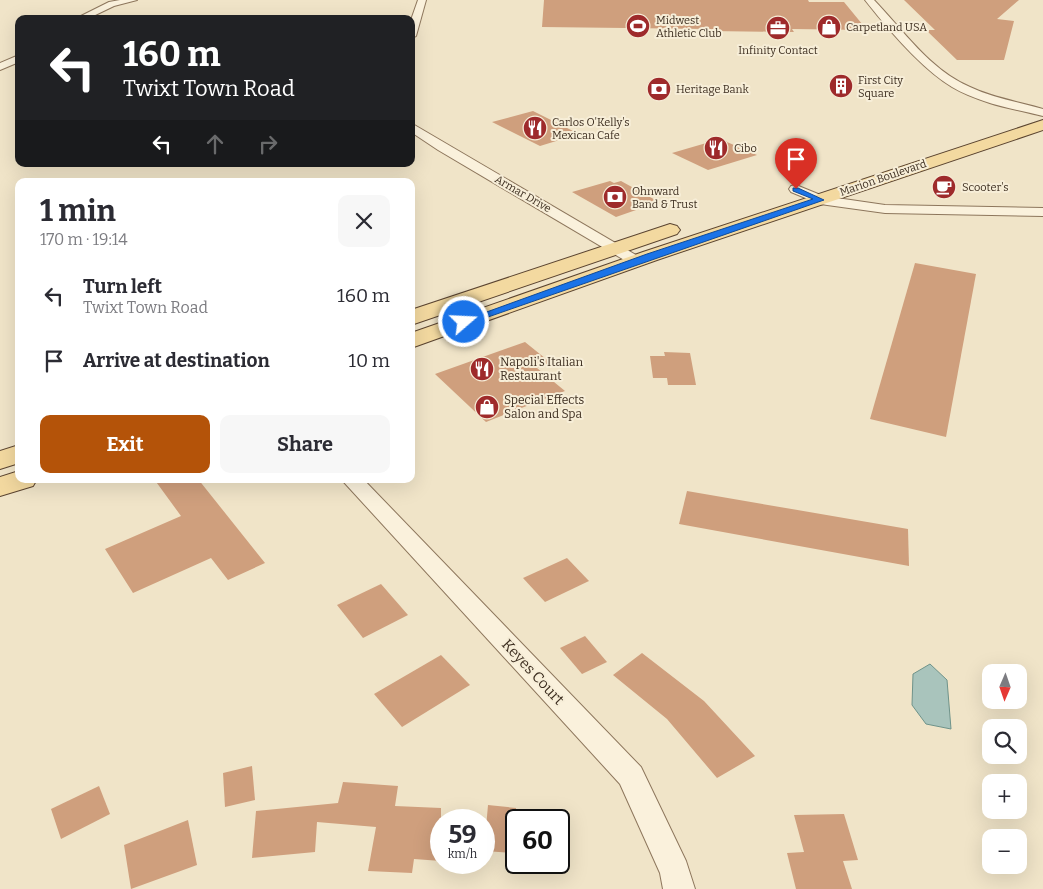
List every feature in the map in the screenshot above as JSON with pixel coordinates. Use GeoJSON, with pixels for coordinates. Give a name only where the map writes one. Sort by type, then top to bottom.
{"type":"FeatureCollection","features":[{"type":"Feature","properties":{"kind":"main road"},"geometry":{"type":"LineString","coordinates":[[989,126],[1041,114]]}},
{"type":"Feature","properties":{"kind":"main road","name":"Marion Boulevard"},"geometry":{"type":"LineString","coordinates":[[415,317],[614,248],[796,189],[821,190],[856,187],[1041,114]]}},
{"type":"Feature","properties":{"kind":"main road","name":"Marion Boulevard"},"geometry":{"type":"LineString","coordinates":[[415,340],[636,261],[821,190]]}},
{"type":"Feature","properties":{"kind":"main road"},"geometry":{"type":"LineString","coordinates":[[0,460],[15,455]]}},
{"type":"Feature","properties":{"kind":"main road"},"geometry":{"type":"LineString","coordinates":[[0,487],[15,482]]}},
{"type":"Feature","properties":{"kind":"street"},"geometry":{"type":"LineString","coordinates":[[88,15],[112,4],[133,0]]}},
{"type":"Feature","properties":{"kind":"street"},"geometry":{"type":"LineString","coordinates":[[415,23],[422,0]]}},
{"type":"Feature","properties":{"kind":"street"},"geometry":{"type":"LineString","coordinates":[[869,0],[933,67],[955,84],[1041,114]]}},
{"type":"Feature","properties":{"kind":"street"},"geometry":{"type":"LineString","coordinates":[[0,67],[15,60]]}},
{"type":"Feature","properties":{"kind":"street","name":"Armar Drive"},"geometry":{"type":"LineString","coordinates":[[415,129],[442,147],[636,261]]}},
{"type":"Feature","properties":{"kind":"street"},"geometry":{"type":"LineString","coordinates":[[856,187],[872,197],[892,204],[940,210]]}},
{"type":"Feature","properties":{"kind":"street"},"geometry":{"type":"LineString","coordinates":[[821,190],[885,209],[1043,212]]}},
{"type":"Feature","properties":{"kind":"street","name":"Keyes Court"},"geometry":{"type":"LineString","coordinates":[[354,483],[630,776],[675,872],[679,889]]}},
{"type":"Feature","properties":{"kind":"water"},"geometry":{"type":"Polygon","coordinates":[[[930,664],[947,680],[951,729],[926,724],[912,705],[913,674],[930,664]]]}},
{"type":"Feature","properties":{"kind":"building"},"geometry":{"type":"Polygon","coordinates":[[[544,0],[808,0],[809,2],[844,2],[867,30],[792,29],[794,32],[542,27],[544,0]]]}},
{"type":"Feature","properties":{"kind":"building"},"geometry":{"type":"Polygon","coordinates":[[[904,0],[1019,0],[997,19],[1014,21],[1004,60],[957,60],[926,30],[935,30],[904,0]]]}},
{"type":"Feature","properties":{"kind":"building","name":"Carlos O'Kelly's Mexican Cafe"},"geometry":{"type":"Polygon","coordinates":[[[533,111],[579,134],[540,146],[492,122],[533,111]]]}},
{"type":"Feature","properties":{"kind":"building","name":"Cibo"},"geometry":{"type":"Polygon","coordinates":[[[720,139],[757,155],[708,170],[672,153],[720,139]]]}},
{"type":"Feature","properties":{"kind":"building","name":"Ohnward Band & Trust"},"geometry":{"type":"Polygon","coordinates":[[[610,181],[614,183],[621,181],[659,202],[616,217],[572,192],[610,181]]]}},
{"type":"Feature","properties":{"kind":"building"},"geometry":{"type":"Polygon","coordinates":[[[915,263],[976,274],[946,437],[870,419],[915,263]]]}},
{"type":"Feature","properties":{"kind":"building"},"geometry":{"type":"Polygon","coordinates":[[[525,342],[551,363],[537,368],[565,391],[486,422],[435,374],[525,342]]]}},
{"type":"Feature","properties":{"kind":"building"},"geometry":{"type":"Polygon","coordinates":[[[664,352],[690,353],[696,385],[668,385],[667,378],[653,378],[650,356],[665,356],[664,352]]]}},
{"type":"Feature","properties":{"kind":"building"},"geometry":{"type":"Polygon","coordinates":[[[157,483],[201,483],[265,563],[228,580],[211,558],[133,593],[105,549],[181,516],[157,483]]]}},
{"type":"Feature","properties":{"kind":"building"},"geometry":{"type":"Polygon","coordinates":[[[687,491],[908,529],[909,566],[679,524],[687,491]]]}},
{"type":"Feature","properties":{"kind":"building"},"geometry":{"type":"Polygon","coordinates":[[[567,558],[589,581],[545,602],[523,578],[567,558]]]}},
{"type":"Feature","properties":{"kind":"building"},"geometry":{"type":"Polygon","coordinates":[[[381,584],[408,615],[363,638],[337,605],[381,584]]]}},
{"type":"Feature","properties":{"kind":"building"},"geometry":{"type":"Polygon","coordinates":[[[585,636],[607,662],[582,674],[560,648],[585,636]]]}},
{"type":"Feature","properties":{"kind":"building"},"geometry":{"type":"Polygon","coordinates":[[[642,653],[704,701],[755,756],[717,778],[667,719],[613,675],[642,653]]]}},
{"type":"Feature","properties":{"kind":"building"},"geometry":{"type":"Polygon","coordinates":[[[441,655],[470,685],[402,727],[374,694],[441,655]]]}},
{"type":"Feature","properties":{"kind":"building"},"geometry":{"type":"Polygon","coordinates":[[[252,766],[255,800],[225,807],[223,773],[252,766]]]}},
{"type":"Feature","properties":{"kind":"building"},"geometry":{"type":"Polygon","coordinates":[[[343,782],[398,786],[395,806],[441,808],[430,809],[430,860],[414,859],[412,873],[368,871],[376,827],[317,822],[315,852],[252,858],[256,811],[338,803],[343,782]]]}},
{"type":"Feature","properties":{"kind":"building"},"geometry":{"type":"Polygon","coordinates":[[[99,786],[110,814],[61,839],[51,809],[99,786]]]}},
{"type":"Feature","properties":{"kind":"building"},"geometry":{"type":"Polygon","coordinates":[[[488,805],[516,808],[505,809],[505,852],[495,852],[495,809],[488,809],[488,805]]]}},
{"type":"Feature","properties":{"kind":"building"},"geometry":{"type":"Polygon","coordinates":[[[844,814],[858,860],[843,861],[852,889],[796,889],[787,853],[804,852],[794,815],[844,814]]]}},
{"type":"Feature","properties":{"kind":"building"},"geometry":{"type":"Polygon","coordinates":[[[188,820],[197,865],[131,889],[124,845],[188,820]]]}},
{"type":"Feature","properties":{"kind":"place","name":"Midwest Athletic Club"},"geometry":{"type":"Point","coordinates":[638,26]}},
{"type":"Feature","properties":{"kind":"place","name":"Carpetland USA"},"geometry":{"type":"Point","coordinates":[829,27]}},
{"type":"Feature","properties":{"kind":"place","name":"Infinity Contact"},"geometry":{"type":"Point","coordinates":[778,28]}},
{"type":"Feature","properties":{"kind":"place","name":"First City Square"},"geometry":{"type":"Point","coordinates":[841,86]}},
{"type":"Feature","properties":{"kind":"place","name":"Heritage Bank"},"geometry":{"type":"Point","coordinates":[659,89]}},
{"type":"Feature","properties":{"kind":"place","name":"Carlos O'Kelly's Mexican Cafe"},"geometry":{"type":"Point","coordinates":[535,128]}},
{"type":"Feature","properties":{"kind":"place","name":"Cibo"},"geometry":{"type":"Point","coordinates":[716,148]}},
{"type":"Feature","properties":{"kind":"place","name":"Scooter's"},"geometry":{"type":"Point","coordinates":[944,187]}},
{"type":"Feature","properties":{"kind":"place","name":"Ohnward Band & Trust"},"geometry":{"type":"Point","coordinates":[615,197]}},
{"type":"Feature","properties":{"kind":"place","name":"Napoli's Italian Restaurant"},"geometry":{"type":"Point","coordinates":[482,369]}},
{"type":"Feature","properties":{"kind":"place","name":"Special Effects Salon and Spa"},"geometry":{"type":"Point","coordinates":[487,407]}},
{"type":"Feature","properties":{"kind":"route"},"geometry":{"type":"LineString","coordinates":[[464,322],[650,256],[820,200],[796,189]]}}]}
